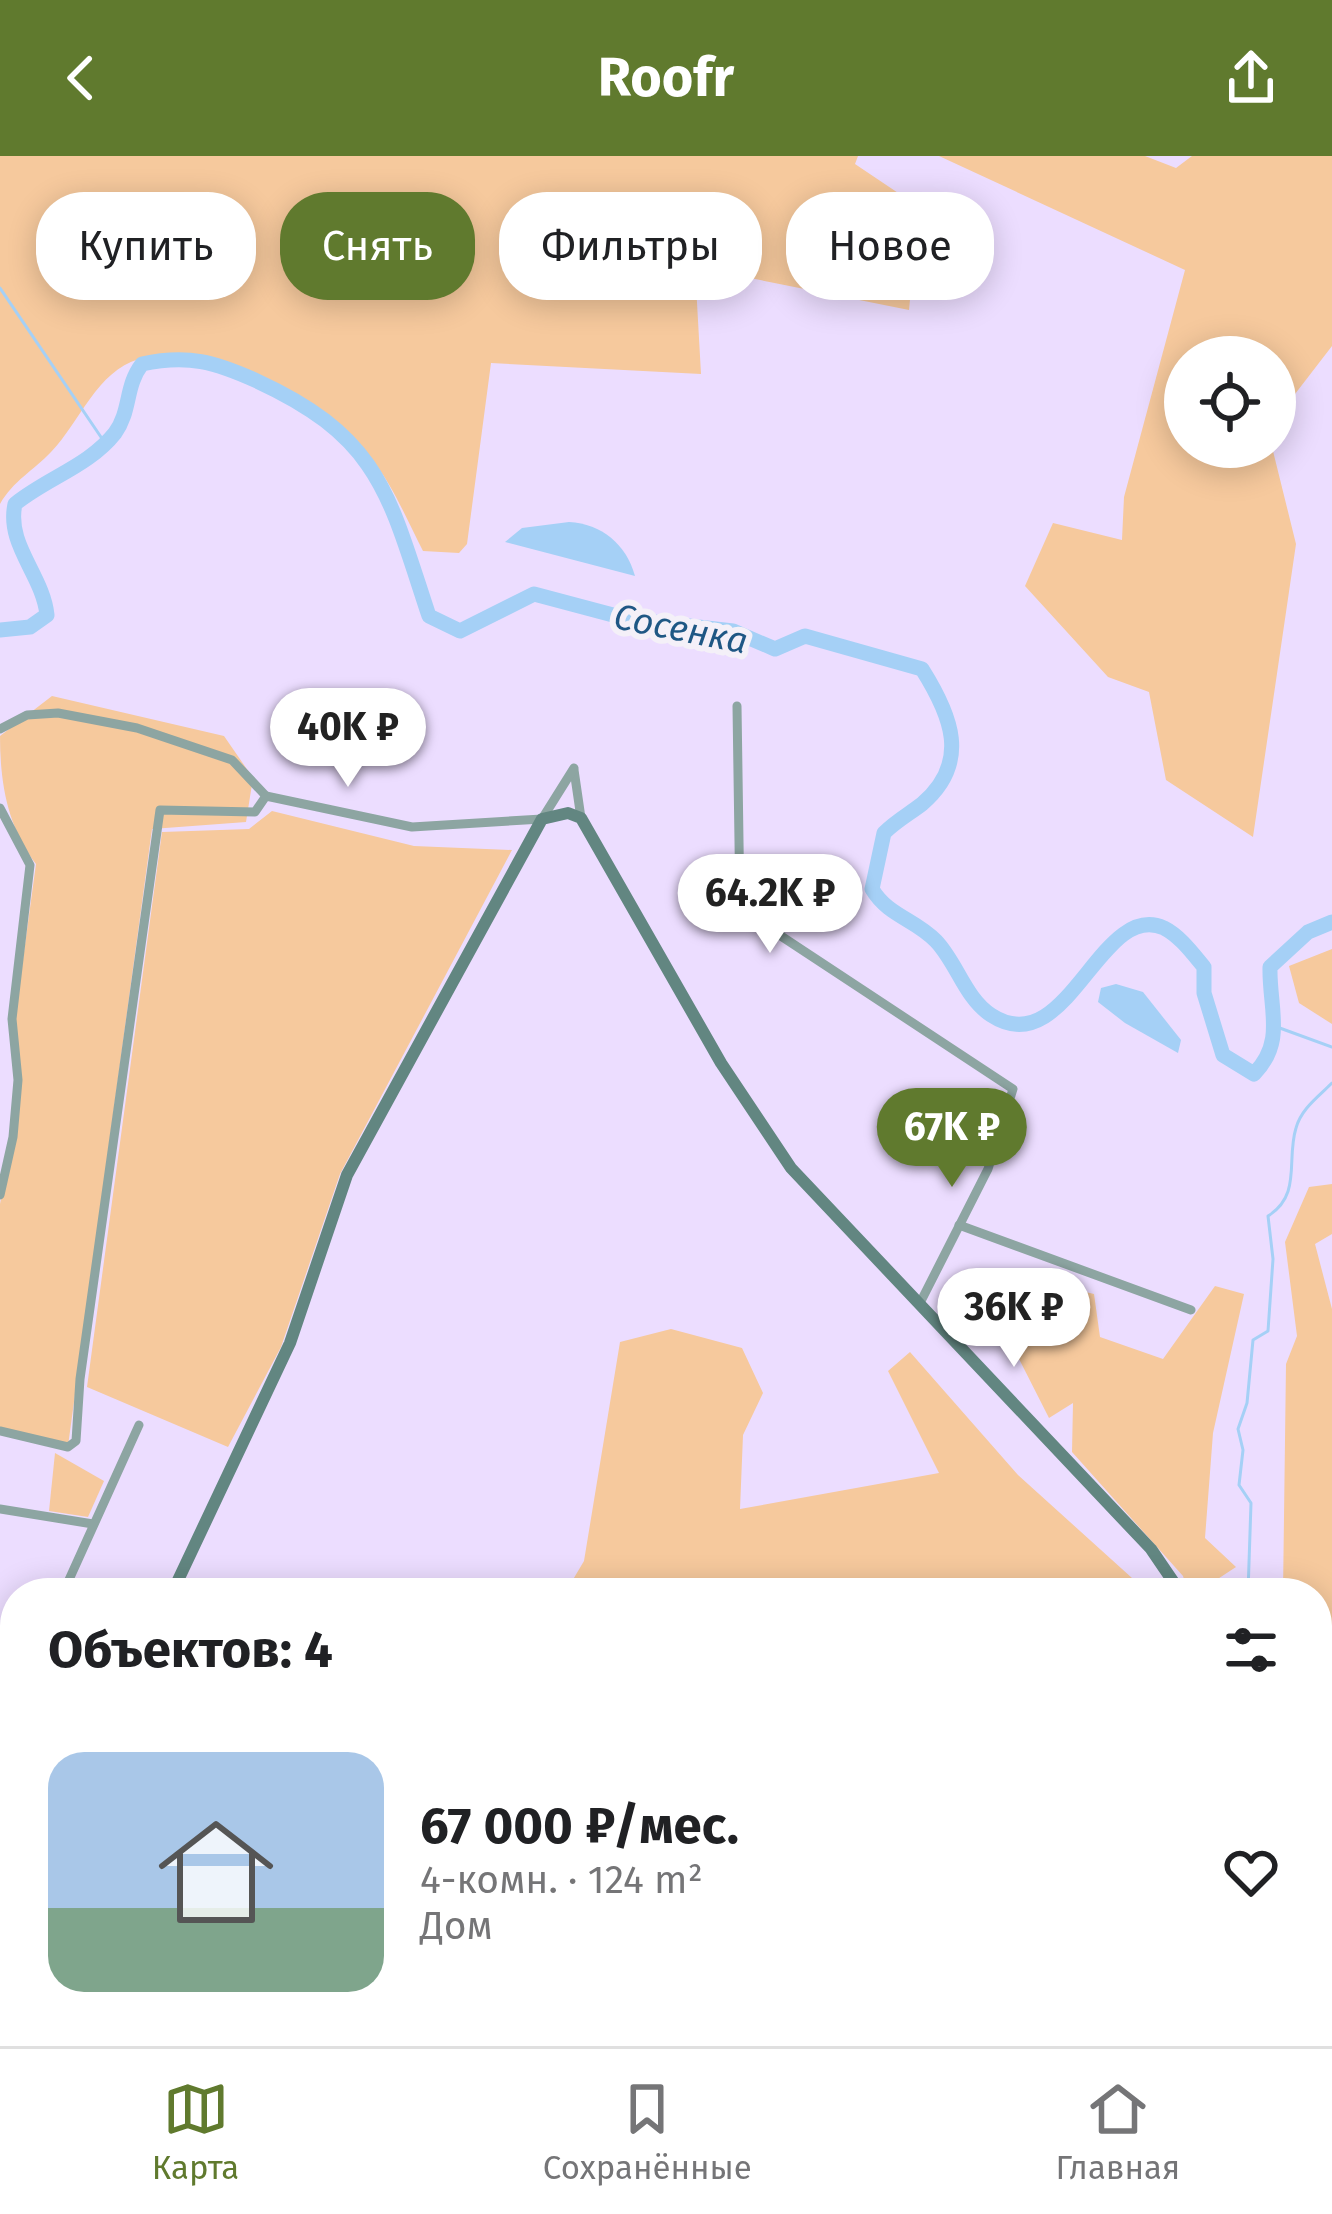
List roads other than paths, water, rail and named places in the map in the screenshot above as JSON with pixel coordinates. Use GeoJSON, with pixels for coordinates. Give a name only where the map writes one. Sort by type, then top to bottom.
{"type":"FeatureCollection","features":[{"type":"Feature","properties":{"kind":"street"},"geometry":{"type":"LineString","coordinates":[[737,706],[740,909],[1013,1089],[988,1169],[920,1303]]}},
{"type":"Feature","properties":{"kind":"street"},"geometry":{"type":"LineString","coordinates":[[0,728],[27,715],[58,712],[137,728],[232,760],[266,796],[412,827],[542,819],[556,813],[581,818]]}},
{"type":"Feature","properties":{"kind":"street"},"geometry":{"type":"LineString","coordinates":[[179,1578],[290,1343],[347,1175],[574,769],[581,818],[763,1132],[1151,1549],[1171,1578]]}},
{"type":"Feature","properties":{"kind":"street"},"geometry":{"type":"LineString","coordinates":[[0,1431],[68,1447],[76,1441],[80,1379],[160,810],[255,812],[266,796]]}},
{"type":"Feature","properties":{"kind":"street"},"geometry":{"type":"LineString","coordinates":[[0,808],[30,865],[12,1019],[18,1080],[13,1137],[0,1195]]}},
{"type":"Feature","properties":{"kind":"street"},"geometry":{"type":"LineString","coordinates":[[959,1225],[1191,1310]]}},
{"type":"Feature","properties":{"kind":"street"},"geometry":{"type":"LineString","coordinates":[[70,1578],[139,1425]]}},
{"type":"Feature","properties":{"kind":"street"},"geometry":{"type":"LineString","coordinates":[[0,1509],[93,1524]]}},
{"type":"Feature","properties":{"kind":"water"},"geometry":{"type":"Polygon","coordinates":[[[569,522],[611,538],[626,554],[635,576],[505,542],[522,528],[569,522]]]}},
{"type":"Feature","properties":{"kind":"water"},"geometry":{"type":"Polygon","coordinates":[[[1116,984],[1143,992],[1181,1040],[1178,1053],[1098,1002],[1101,988],[1116,984]]]}},
{"type":"Feature","properties":{"kind":"waterway"},"geometry":{"type":"LineString","coordinates":[[0,288],[105,443]]}},
{"type":"Feature","properties":{"kind":"waterway","name":"Сосенка"},"geometry":{"type":"LineString","coordinates":[[0,630],[30,627],[47,615],[20,547],[15,504],[93,454],[115,433],[142,364],[201,362],[242,374],[298,403],[331,425],[355,449],[390,504],[429,616],[460,631],[534,594],[628,619],[733,631],[775,649],[805,636],[922,669],[948,721],[951,755],[937,788],[884,833],[872,889],[936,941],[974,999],[991,1015],[1018,1024],[1041,1018],[1062,1002],[1121,936],[1141,925],[1164,928],[1204,967],[1204,993],[1223,1055],[1254,1074],[1273,1037],[1270,967],[1308,932],[1332,922]]}},
{"type":"Feature","properties":{"kind":"waterway"},"geometry":{"type":"LineString","coordinates":[[1277,1027],[1332,1047]]}},
{"type":"Feature","properties":{"kind":"waterway"},"geometry":{"type":"LineString","coordinates":[[1248,1578],[1251,1503],[1239,1485],[1243,1450],[1238,1429],[1247,1403],[1253,1340],[1268,1331],[1273,1259],[1268,1216],[1279,1208],[1289,1187],[1298,1121],[1332,1083]]}}]}
